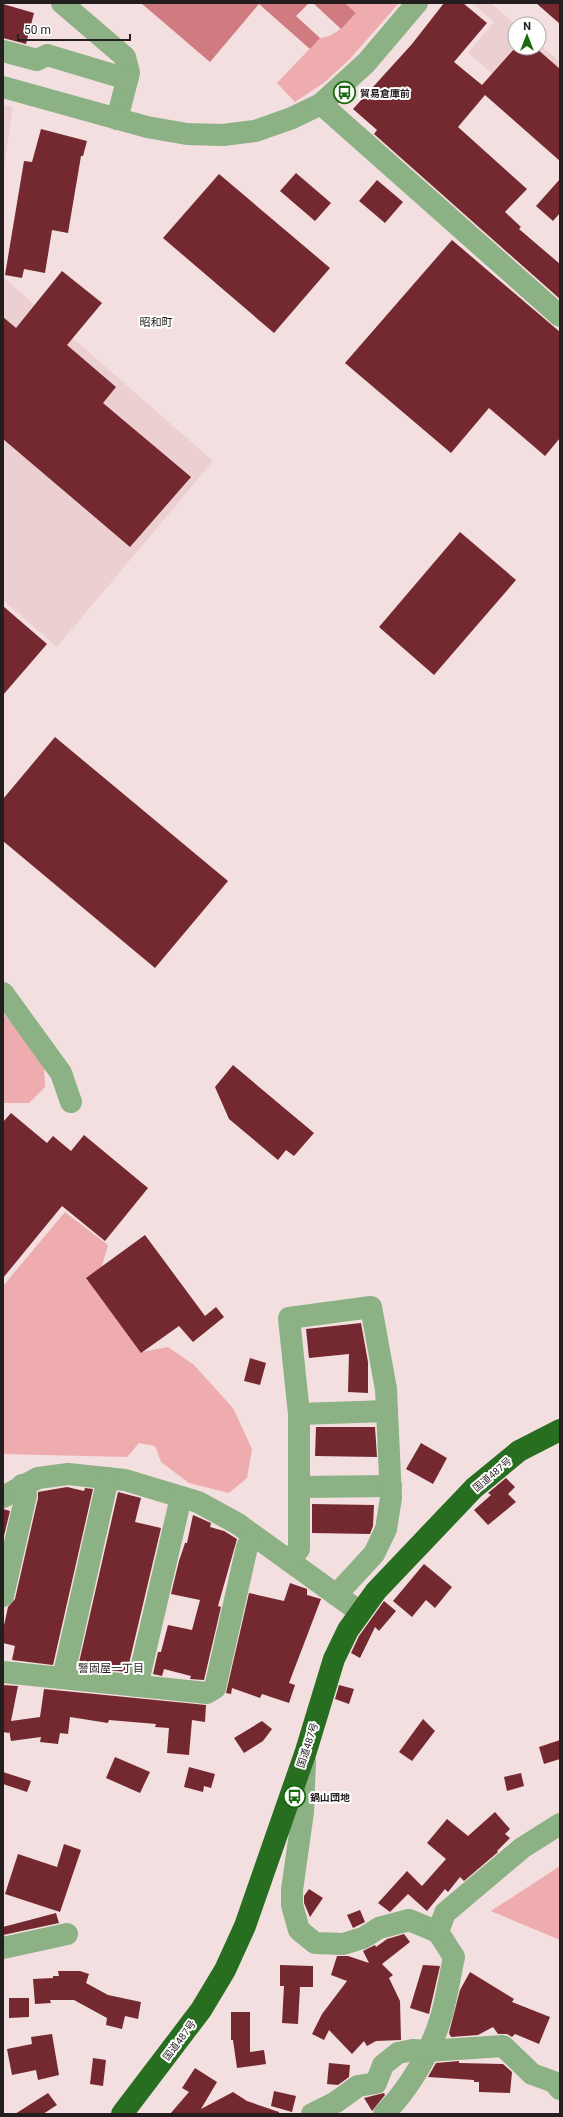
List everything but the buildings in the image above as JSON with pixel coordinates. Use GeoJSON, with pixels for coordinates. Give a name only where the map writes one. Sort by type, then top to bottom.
{"type":"FeatureCollection","features":[{"type":"Feature","properties":{"kind":"highway","name":"国道487号"},"geometry":{"type":"LineString","coordinates":[[122,2114],[202,2010],[225,1970],[244,1926],[306,1751],[334,1659],[348,1630],[376,1591],[474,1488],[519,1451],[560,1430]]}},
{"type":"Feature","properties":{"kind":"street"},"geometry":{"type":"LineString","coordinates":[[62,3],[125,57],[129,73],[117,119]]}},
{"type":"Feature","properties":{"kind":"street"},"geometry":{"type":"LineString","coordinates":[[3,87],[147,127],[187,134],[223,135],[256,131],[292,118],[321,104],[366,63],[416,3]]}},
{"type":"Feature","properties":{"kind":"street"},"geometry":{"type":"LineString","coordinates":[[3,51],[37,60],[47,55],[127,79]]}},
{"type":"Feature","properties":{"kind":"street"},"geometry":{"type":"LineString","coordinates":[[321,104],[560,316]]}},
{"type":"Feature","properties":{"kind":"street"},"geometry":{"type":"LineString","coordinates":[[3,993],[61,1073],[70,1102]]}},
{"type":"Feature","properties":{"kind":"street"},"geometry":{"type":"LineString","coordinates":[[290,1561],[299,1549],[299,1414],[289,1318],[371,1307],[386,1389],[391,1498],[386,1529],[374,1554],[336,1595]]}},
{"type":"Feature","properties":{"kind":"street"},"geometry":{"type":"LineString","coordinates":[[299,1414],[387,1412]]}},
{"type":"Feature","properties":{"kind":"street"},"geometry":{"type":"LineString","coordinates":[[3,1497],[22,1485],[38,1478],[68,1474],[125,1480],[198,1502],[290,1561],[360,1612]]}},
{"type":"Feature","properties":{"kind":"street"},"geometry":{"type":"LineString","coordinates":[[63,1678],[108,1478]]}},
{"type":"Feature","properties":{"kind":"street"},"geometry":{"type":"LineString","coordinates":[[3,1596],[26,1495],[22,1485]]}},
{"type":"Feature","properties":{"kind":"street"},"geometry":{"type":"LineString","coordinates":[[299,1487],[391,1486]]}},
{"type":"Feature","properties":{"kind":"street"},"geometry":{"type":"LineString","coordinates":[[137,1686],[181,1497]]}},
{"type":"Feature","properties":{"kind":"street"},"geometry":{"type":"LineString","coordinates":[[3,1672],[207,1693],[215,1688],[247,1547],[253,1536]]}},
{"type":"Feature","properties":{"kind":"street"},"geometry":{"type":"LineString","coordinates":[[306,1751],[303,1812],[292,1890],[292,1905],[299,1930],[315,1943],[343,1944],[363,1938],[379,1928],[409,1920],[438,1932],[454,1957],[441,2015],[427,2051],[399,2099],[384,2114]]}},
{"type":"Feature","properties":{"kind":"street"},"geometry":{"type":"LineString","coordinates":[[438,1932],[445,1913],[522,1848],[560,1824]]}},
{"type":"Feature","properties":{"kind":"street"},"geometry":{"type":"LineString","coordinates":[[3,1948],[67,1934]]}},
{"type":"Feature","properties":{"kind":"street"},"geometry":{"type":"LineString","coordinates":[[312,2114],[336,2102],[358,2086],[376,2083],[383,2065],[398,2053],[413,2050],[427,2051],[504,2046],[532,2074],[554,2082],[560,2089]]}},
{"type":"Feature","properties":{"kind":"shaded area"},"geometry":{"type":"Polygon","coordinates":[[[141,3],[309,3],[296,16],[320,38],[310,49],[259,4],[210,62],[141,3]]]}},
{"type":"Feature","properties":{"kind":"shaded area"},"geometry":{"type":"Polygon","coordinates":[[[313,3],[345,3],[356,13],[341,29],[313,3]]]}},
{"type":"Feature","properties":{"kind":"shaded area"},"geometry":{"type":"Polygon","coordinates":[[[345,3],[399,3],[349,60],[325,82],[295,102],[277,83],[320,38],[336,33],[356,13],[345,3]]]}},
{"type":"Feature","properties":{"kind":"shaded area"},"geometry":{"type":"Polygon","coordinates":[[[472,3],[491,3],[507,17],[507,56],[547,56],[547,51],[560,62],[560,131],[468,53],[494,22],[472,3]]]}},
{"type":"Feature","properties":{"kind":"shaded area"},"geometry":{"type":"Polygon","coordinates":[[[3,105],[13,107],[3,174],[3,105]]]}},
{"type":"Feature","properties":{"kind":"shaded area"},"geometry":{"type":"Polygon","coordinates":[[[3,277],[213,461],[57,647],[3,600],[3,277]]]}},
{"type":"Feature","properties":{"kind":"shaded area"},"geometry":{"type":"Polygon","coordinates":[[[3,1013],[44,1064],[45,1087],[29,1103],[3,1103],[3,1013]]]}},
{"type":"Feature","properties":{"kind":"shaded area"},"geometry":{"type":"Polygon","coordinates":[[[65,1212],[108,1245],[95,1291],[142,1352],[168,1347],[194,1365],[233,1408],[252,1449],[247,1478],[229,1493],[189,1483],[161,1462],[155,1446],[139,1443],[127,1457],[3,1454],[3,1286],[65,1212]]]}},
{"type":"Feature","properties":{"kind":"shaded area"},"geometry":{"type":"Polygon","coordinates":[[[560,1866],[560,1940],[491,1911],[560,1866]]]}},
{"type":"Feature","properties":{"kind":"place","name":"貿易倉庫前"},"geometry":{"type":"Point","coordinates":[345,93]}},
{"type":"Feature","properties":{"kind":"place","name":"鍋山団地"},"geometry":{"type":"Point","coordinates":[294,1797]}},
{"type":"Feature","properties":{"kind":"district","name":"昭和町"},"geometry":{"type":"Point","coordinates":[156,322]}},
{"type":"Feature","properties":{"kind":"district","name":"警固屋一丁目"},"geometry":{"type":"Point","coordinates":[111,1668]}}]}
